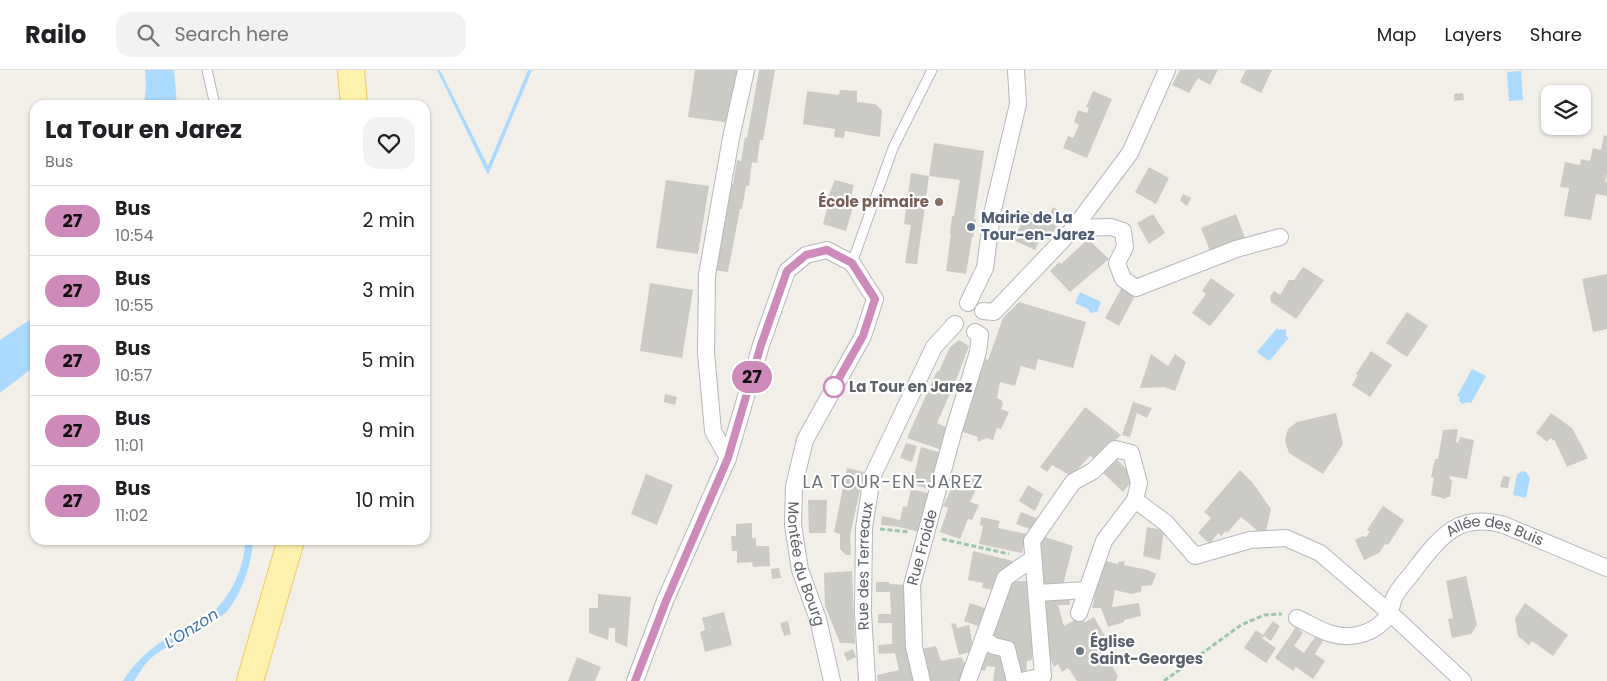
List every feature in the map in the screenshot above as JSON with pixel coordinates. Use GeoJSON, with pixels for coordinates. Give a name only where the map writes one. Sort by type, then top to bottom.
{"type":"FeatureCollection","features":[{"type":"Feature","properties":{"kind":"main road"},"geometry":{"type":"LineString","coordinates":[[352,70],[354,100]]}},
{"type":"Feature","properties":{"kind":"main road"},"geometry":{"type":"LineString","coordinates":[[250,681],[290,545]]}},
{"type":"Feature","properties":{"kind":"street"},"geometry":{"type":"LineString","coordinates":[[728,458],[714,431],[706,353],[707,275],[731,138],[746,70]]}},
{"type":"Feature","properties":{"kind":"street"},"geometry":{"type":"LineString","coordinates":[[968,303],[985,268],[992,214],[1018,104],[1016,70]]}},
{"type":"Feature","properties":{"kind":"street"},"geometry":{"type":"LineString","coordinates":[[983,311],[984,319],[981,327],[975,332],[963,332],[955,324],[954,314],[960,306],[968,303],[976,305],[983,311],[994,312],[1074,228],[1130,153],[1167,70]]}},
{"type":"Feature","properties":{"kind":"street"},"geometry":{"type":"LineString","coordinates":[[1074,228],[1110,227],[1123,231],[1125,246],[1117,263],[1123,279],[1136,288],[1236,249],[1280,237]]}},
{"type":"Feature","properties":{"kind":"street","name":"Montée du Bourg"},"geometry":{"type":"LineString","coordinates":[[635,681],[666,601],[728,458],[761,345],[787,271],[806,255],[827,250],[852,263],[875,299],[863,336],[805,440],[794,486],[793,525],[800,570],[818,619],[832,681]]}},
{"type":"Feature","properties":{"kind":"street","name":"Rue des Terreaux"},"geometry":{"type":"LineString","coordinates":[[867,681],[863,612],[864,528],[872,476],[934,347],[955,324]]}},
{"type":"Feature","properties":{"kind":"street","name":"Rue Froide"},"geometry":{"type":"LineString","coordinates":[[922,681],[914,647],[912,584],[927,535],[954,430],[978,352],[980,335],[975,332]]}},
{"type":"Feature","properties":{"kind":"street"},"geometry":{"type":"LineString","coordinates":[[1022,681],[1043,676],[1032,541],[1073,482],[1093,471],[1115,449],[1131,452],[1140,483],[1135,500],[1104,541],[1086,590],[1080,613]]}},
{"type":"Feature","properties":{"kind":"street"},"geometry":{"type":"LineString","coordinates":[[1135,500],[1166,523],[1194,556],[1250,540],[1286,538],[1320,553],[1390,613],[1462,681]]}},
{"type":"Feature","properties":{"kind":"street","name":"Allée des Buis"},"geometry":{"type":"LineString","coordinates":[[1390,613],[1395,596],[1433,547],[1446,534],[1464,523],[1488,520],[1504,524],[1607,568]]}},
{"type":"Feature","properties":{"kind":"street"},"geometry":{"type":"LineString","coordinates":[[968,681],[1005,578],[1032,559]]}},
{"type":"Feature","properties":{"kind":"street"},"geometry":{"type":"LineString","coordinates":[[1037,593],[1086,590]]}},
{"type":"Feature","properties":{"kind":"street"},"geometry":{"type":"LineString","coordinates":[[1297,618],[1331,634],[1354,636],[1380,626],[1390,613]]}},
{"type":"Feature","properties":{"kind":"street"},"geometry":{"type":"LineString","coordinates":[[983,639],[994,646],[1007,649],[1015,681]]}},
{"type":"Feature","properties":{"kind":"lane"},"geometry":{"type":"LineString","coordinates":[[207,70],[214,100]]}},
{"type":"Feature","properties":{"kind":"lane"},"geometry":{"type":"LineString","coordinates":[[852,263],[893,148],[932,70]]}},
{"type":"Feature","properties":{"kind":"path"},"geometry":{"type":"LineString","coordinates":[[864,528],[927,535],[1032,559]]}},
{"type":"Feature","properties":{"kind":"path"},"geometry":{"type":"LineString","coordinates":[[1164,681],[1241,625],[1264,615],[1282,614],[1297,618]]}},
{"type":"Feature","properties":{"kind":"water"},"geometry":{"type":"Polygon","coordinates":[[[145,70],[174,70],[177,100],[145,100],[145,70]]]}},
{"type":"Feature","properties":{"kind":"water"},"geometry":{"type":"Polygon","coordinates":[[[437,70],[442,74],[488,166],[528,70],[532,70],[488,175],[437,70]]]}},
{"type":"Feature","properties":{"kind":"water"},"geometry":{"type":"Polygon","coordinates":[[[1521,71],[1523,100],[1509,101],[1507,72],[1521,71]]]}},
{"type":"Feature","properties":{"kind":"water"},"geometry":{"type":"Polygon","coordinates":[[[1080,292],[1101,302],[1097,312],[1090,313],[1088,309],[1075,303],[1080,292]]]}},
{"type":"Feature","properties":{"kind":"water"},"geometry":{"type":"Polygon","coordinates":[[[30,319],[30,370],[0,393],[0,340],[30,319]]]}},
{"type":"Feature","properties":{"kind":"water"},"geometry":{"type":"Polygon","coordinates":[[[1277,328],[1279,330],[1286,329],[1286,336],[1289,338],[1269,361],[1257,352],[1277,328]]]}},
{"type":"Feature","properties":{"kind":"water"},"geometry":{"type":"Polygon","coordinates":[[[1472,369],[1486,376],[1471,403],[1462,404],[1459,400],[1460,397],[1457,396],[1472,369]]]}},
{"type":"Feature","properties":{"kind":"water"},"geometry":{"type":"Polygon","coordinates":[[[1522,471],[1526,472],[1530,478],[1526,498],[1513,495],[1517,475],[1522,471]]]}},
{"type":"Feature","properties":{"kind":"water","name":"L'Onzon"},"geometry":{"type":"Polygon","coordinates":[[[245,545],[252,545],[251,558],[242,587],[227,611],[199,631],[155,655],[149,660],[134,681],[123,681],[141,658],[163,640],[207,616],[219,606],[231,590],[244,554],[245,545]]]}},
{"type":"Feature","properties":{"kind":"building"},"geometry":{"type":"Polygon","coordinates":[[[695,70],[738,70],[730,123],[688,117],[695,70]]]}},
{"type":"Feature","properties":{"kind":"building"},"geometry":{"type":"Polygon","coordinates":[[[759,70],[775,70],[763,140],[760,140],[757,163],[752,162],[749,186],[746,186],[742,209],[740,209],[728,272],[713,270],[730,183],[733,184],[737,160],[741,161],[745,137],[747,138],[759,70]]]}},
{"type":"Feature","properties":{"kind":"building"},"geometry":{"type":"Polygon","coordinates":[[[1180,70],[1218,70],[1210,85],[1198,78],[1189,93],[1172,85],[1180,70]]]}},
{"type":"Feature","properties":{"kind":"building"},"geometry":{"type":"Polygon","coordinates":[[[1246,70],[1272,70],[1261,93],[1240,82],[1246,70]]]}},
{"type":"Feature","properties":{"kind":"building"},"geometry":{"type":"Polygon","coordinates":[[[840,90],[857,91],[857,102],[875,104],[882,110],[880,137],[845,131],[844,138],[834,137],[835,129],[803,124],[807,91],[839,95],[840,90]]]}},
{"type":"Feature","properties":{"kind":"building"},"geometry":{"type":"Polygon","coordinates":[[[1093,91],[1112,99],[1087,158],[1063,148],[1068,136],[1073,138],[1079,125],[1074,122],[1078,110],[1087,113],[1089,108],[1086,107],[1093,91]]]}},
{"type":"Feature","properties":{"kind":"building"},"geometry":{"type":"Polygon","coordinates":[[[1463,93],[1464,100],[1454,101],[1454,94],[1463,93]]]}},
{"type":"Feature","properties":{"kind":"building"},"geometry":{"type":"Polygon","coordinates":[[[1604,135],[1607,136],[1607,174],[1605,182],[1607,182],[1607,196],[1596,194],[1591,220],[1564,216],[1569,188],[1560,187],[1565,162],[1580,165],[1581,159],[1590,161],[1593,148],[1601,150],[1604,135]]]}},
{"type":"Feature","properties":{"kind":"building"},"geometry":{"type":"Polygon","coordinates":[[[934,143],[984,151],[974,219],[976,220],[966,274],[946,271],[952,216],[954,216],[960,180],[929,176],[934,143]]]}},
{"type":"Feature","properties":{"kind":"building"},"geometry":{"type":"Polygon","coordinates":[[[1149,167],[1169,178],[1156,204],[1135,192],[1149,167]]]}},
{"type":"Feature","properties":{"kind":"building"},"geometry":{"type":"Polygon","coordinates":[[[911,173],[929,176],[917,264],[905,263],[911,225],[904,224],[911,173]]]}},
{"type":"Feature","properties":{"kind":"building"},"geometry":{"type":"Polygon","coordinates":[[[666,180],[709,186],[698,254],[656,248],[666,180]]]}},
{"type":"Feature","properties":{"kind":"building"},"geometry":{"type":"Polygon","coordinates":[[[835,180],[854,185],[850,201],[854,203],[846,231],[823,224],[830,198],[828,197],[835,180]]]}},
{"type":"Feature","properties":{"kind":"building"},"geometry":{"type":"Polygon","coordinates":[[[1183,194],[1191,198],[1187,206],[1180,201],[1183,194]]]}},
{"type":"Feature","properties":{"kind":"building"},"geometry":{"type":"Polygon","coordinates":[[[1053,207],[1061,212],[1056,221],[1048,217],[1053,207]]]}},
{"type":"Feature","properties":{"kind":"building"},"geometry":{"type":"Polygon","coordinates":[[[1027,211],[1057,226],[1049,240],[1042,236],[1035,250],[1013,240],[1027,211]]]}},
{"type":"Feature","properties":{"kind":"building"},"geometry":{"type":"Polygon","coordinates":[[[1153,214],[1165,233],[1149,244],[1137,223],[1153,214]]]}},
{"type":"Feature","properties":{"kind":"building"},"geometry":{"type":"Polygon","coordinates":[[[1236,214],[1245,238],[1210,251],[1201,228],[1236,214]]]}},
{"type":"Feature","properties":{"kind":"building"},"geometry":{"type":"Polygon","coordinates":[[[1088,239],[1109,259],[1070,292],[1050,271],[1059,262],[1061,264],[1088,239]]]}},
{"type":"Feature","properties":{"kind":"building"},"geometry":{"type":"Polygon","coordinates":[[[1303,267],[1324,280],[1296,319],[1271,302],[1270,296],[1274,291],[1280,295],[1289,280],[1294,280],[1303,267]]]}},
{"type":"Feature","properties":{"kind":"building"},"geometry":{"type":"Polygon","coordinates":[[[1607,274],[1607,329],[1593,332],[1582,279],[1607,274]]]}},
{"type":"Feature","properties":{"kind":"building"},"geometry":{"type":"Polygon","coordinates":[[[1211,278],[1235,295],[1210,326],[1192,313],[1206,294],[1202,291],[1211,278]]]}},
{"type":"Feature","properties":{"kind":"building"},"geometry":{"type":"Polygon","coordinates":[[[650,283],[693,290],[682,358],[640,351],[650,283]]]}},
{"type":"Feature","properties":{"kind":"building"},"geometry":{"type":"Polygon","coordinates":[[[1121,289],[1137,292],[1119,326],[1105,318],[1121,289]]]}},
{"type":"Feature","properties":{"kind":"building"},"geometry":{"type":"Polygon","coordinates":[[[1019,302],[1086,322],[1073,368],[1038,359],[1035,370],[1021,366],[1015,386],[1000,382],[997,398],[1003,403],[1001,409],[1009,412],[1001,429],[997,428],[993,440],[985,438],[980,442],[977,440],[978,437],[960,431],[983,358],[988,360],[1003,318],[1019,302]]]}},
{"type":"Feature","properties":{"kind":"building"},"geometry":{"type":"Polygon","coordinates":[[[1407,312],[1428,326],[1407,357],[1386,343],[1407,312]]]}},
{"type":"Feature","properties":{"kind":"building"},"geometry":{"type":"Polygon","coordinates":[[[959,340],[969,346],[937,423],[948,428],[942,450],[907,438],[937,371],[939,371],[950,347],[959,340]]]}},
{"type":"Feature","properties":{"kind":"building"},"geometry":{"type":"Polygon","coordinates":[[[1371,351],[1392,365],[1370,397],[1352,385],[1358,375],[1356,374],[1371,351]]]}},
{"type":"Feature","properties":{"kind":"building"},"geometry":{"type":"Polygon","coordinates":[[[1151,354],[1168,366],[1175,354],[1186,362],[1175,391],[1165,387],[1140,388],[1151,354]]]}},
{"type":"Feature","properties":{"kind":"building"},"geometry":{"type":"Polygon","coordinates":[[[665,394],[677,397],[675,405],[664,402],[665,394]]]}},
{"type":"Feature","properties":{"kind":"building"},"geometry":{"type":"Polygon","coordinates":[[[1133,402],[1152,408],[1147,418],[1137,413],[1130,437],[1122,435],[1133,402]]]}},
{"type":"Feature","properties":{"kind":"building"},"geometry":{"type":"Polygon","coordinates":[[[1085,407],[1121,435],[1095,459],[1090,456],[1071,476],[1052,465],[1047,472],[1040,467],[1085,407]]]}},
{"type":"Feature","properties":{"kind":"building"},"geometry":{"type":"Polygon","coordinates":[[[1336,413],[1343,444],[1323,474],[1289,453],[1285,441],[1286,436],[1288,429],[1297,422],[1336,413]]]}},
{"type":"Feature","properties":{"kind":"building"},"geometry":{"type":"Polygon","coordinates":[[[1551,413],[1572,428],[1588,458],[1567,467],[1555,441],[1550,438],[1547,442],[1536,433],[1551,413]]]}},
{"type":"Feature","properties":{"kind":"building"},"geometry":{"type":"Polygon","coordinates":[[[1458,429],[1456,442],[1458,443],[1460,437],[1474,440],[1467,479],[1450,476],[1452,480],[1450,497],[1446,497],[1446,499],[1431,495],[1434,478],[1431,477],[1435,459],[1438,459],[1443,430],[1458,429]]]}},
{"type":"Feature","properties":{"kind":"building"},"geometry":{"type":"Polygon","coordinates":[[[906,443],[917,446],[912,462],[900,458],[906,443]]]}},
{"type":"Feature","properties":{"kind":"building"},"geometry":{"type":"Polygon","coordinates":[[[921,447],[942,453],[933,490],[912,484],[921,447]]]}},
{"type":"Feature","properties":{"kind":"building"},"geometry":{"type":"Polygon","coordinates":[[[1113,455],[1129,472],[1131,482],[1123,492],[1100,470],[1113,455]]]}},
{"type":"Feature","properties":{"kind":"building"},"geometry":{"type":"Polygon","coordinates":[[[847,468],[864,472],[850,536],[851,555],[846,555],[840,549],[840,534],[834,532],[847,468]]]}},
{"type":"Feature","properties":{"kind":"building"},"geometry":{"type":"Polygon","coordinates":[[[1240,470],[1252,482],[1271,509],[1266,531],[1259,532],[1241,517],[1227,533],[1226,531],[1221,536],[1218,533],[1210,544],[1198,533],[1211,518],[1204,512],[1240,470]]]}},
{"type":"Feature","properties":{"kind":"building"},"geometry":{"type":"Polygon","coordinates":[[[646,474],[673,485],[657,525],[631,514],[646,474]]]}},
{"type":"Feature","properties":{"kind":"building"},"geometry":{"type":"Polygon","coordinates":[[[965,474],[980,481],[970,502],[979,505],[972,520],[968,519],[960,539],[940,532],[948,508],[943,506],[954,483],[961,486],[965,474]]]}},
{"type":"Feature","properties":{"kind":"building"},"geometry":{"type":"Polygon","coordinates":[[[1503,476],[1510,477],[1508,488],[1500,487],[1503,476]]]}},
{"type":"Feature","properties":{"kind":"building"},"geometry":{"type":"Polygon","coordinates":[[[1028,485],[1043,494],[1035,511],[1019,501],[1028,485]]]}},
{"type":"Feature","properties":{"kind":"building"},"geometry":{"type":"Polygon","coordinates":[[[911,489],[931,494],[919,532],[881,525],[882,516],[900,520],[903,506],[907,507],[911,489]]]}},
{"type":"Feature","properties":{"kind":"building"},"geometry":{"type":"Polygon","coordinates":[[[808,500],[827,500],[826,533],[809,533],[808,500]]]}},
{"type":"Feature","properties":{"kind":"building"},"geometry":{"type":"Polygon","coordinates":[[[1383,506],[1404,520],[1388,545],[1385,544],[1379,553],[1364,560],[1355,540],[1363,536],[1366,537],[1370,532],[1367,530],[1383,506]]]}},
{"type":"Feature","properties":{"kind":"building"},"geometry":{"type":"Polygon","coordinates":[[[1021,512],[1039,519],[1033,530],[1016,524],[1021,512]]]}},
{"type":"Feature","properties":{"kind":"building"},"geometry":{"type":"Polygon","coordinates":[[[981,517],[1000,521],[998,528],[1027,534],[1022,553],[979,544],[983,526],[980,525],[981,517]]]}},
{"type":"Feature","properties":{"kind":"building"},"geometry":{"type":"Polygon","coordinates":[[[752,523],[752,538],[756,538],[756,546],[769,546],[770,566],[753,567],[752,562],[737,563],[737,551],[732,551],[731,536],[736,536],[736,524],[752,523]]]}},
{"type":"Feature","properties":{"kind":"building"},"geometry":{"type":"Polygon","coordinates":[[[1147,527],[1164,530],[1160,560],[1143,556],[1147,527]]]}},
{"type":"Feature","properties":{"kind":"building"},"geometry":{"type":"Polygon","coordinates":[[[1042,536],[1073,546],[1062,589],[1042,585],[1038,556],[1042,536]]]}},
{"type":"Feature","properties":{"kind":"building"},"geometry":{"type":"Polygon","coordinates":[[[973,551],[1013,561],[1007,572],[1001,570],[994,590],[982,588],[983,583],[968,580],[973,551]]]}},
{"type":"Feature","properties":{"kind":"building"},"geometry":{"type":"Polygon","coordinates":[[[1103,560],[1118,564],[1118,562],[1125,561],[1124,565],[1148,570],[1156,574],[1152,585],[1142,586],[1141,592],[1131,594],[1115,590],[1112,607],[1139,603],[1141,616],[1124,620],[1124,622],[1108,627],[1101,608],[1092,608],[1103,560]]]}},
{"type":"Feature","properties":{"kind":"building"},"geometry":{"type":"Polygon","coordinates":[[[779,568],[781,578],[772,579],[771,569],[779,568]]]}},
{"type":"Feature","properties":{"kind":"building"},"geometry":{"type":"Polygon","coordinates":[[[852,571],[855,644],[840,643],[825,606],[824,573],[852,571]]]}},
{"type":"Feature","properties":{"kind":"building"},"geometry":{"type":"Polygon","coordinates":[[[1466,576],[1477,625],[1471,634],[1452,638],[1448,619],[1453,618],[1446,581],[1466,576]]]}},
{"type":"Feature","properties":{"kind":"building"},"geometry":{"type":"Polygon","coordinates":[[[1010,581],[1029,581],[1032,660],[1027,661],[1026,674],[1019,675],[994,642],[994,623],[1010,581]]]}},
{"type":"Feature","properties":{"kind":"building"},"geometry":{"type":"Polygon","coordinates":[[[876,582],[906,585],[917,681],[878,681],[877,675],[899,670],[895,653],[879,654],[878,645],[892,644],[892,623],[878,623],[878,614],[891,614],[890,592],[876,592],[876,582]]]}},
{"type":"Feature","properties":{"kind":"building"},"geometry":{"type":"Polygon","coordinates":[[[598,594],[631,597],[627,647],[615,642],[615,628],[609,628],[608,640],[589,633],[589,608],[598,608],[598,594]]]}},
{"type":"Feature","properties":{"kind":"building","name":"Église Saint-Georges"},"geometry":{"type":"Polygon","coordinates":[[[1069,596],[1070,605],[1058,605],[1064,626],[1081,616],[1085,622],[1094,617],[1115,654],[1108,659],[1118,676],[1116,681],[1077,681],[1068,668],[1062,672],[1058,664],[1054,667],[1045,648],[1042,598],[1069,596]]]}},
{"type":"Feature","properties":{"kind":"building"},"geometry":{"type":"Polygon","coordinates":[[[970,603],[987,609],[981,627],[964,621],[970,603]]]}},
{"type":"Feature","properties":{"kind":"building"},"geometry":{"type":"Polygon","coordinates":[[[1525,603],[1568,635],[1553,656],[1532,641],[1529,645],[1518,636],[1515,618],[1525,603]]]}},
{"type":"Feature","properties":{"kind":"building"},"geometry":{"type":"Polygon","coordinates":[[[724,612],[732,645],[705,652],[700,632],[705,630],[702,618],[724,612]]]}},
{"type":"Feature","properties":{"kind":"building"},"geometry":{"type":"Polygon","coordinates":[[[788,621],[791,634],[784,636],[780,623],[788,621]]]}},
{"type":"Feature","properties":{"kind":"building"},"geometry":{"type":"Polygon","coordinates":[[[1273,621],[1280,626],[1271,641],[1264,636],[1262,638],[1276,648],[1266,663],[1244,648],[1256,630],[1263,635],[1273,621]]]}},
{"type":"Feature","properties":{"kind":"building"},"geometry":{"type":"Polygon","coordinates":[[[951,623],[956,624],[957,628],[969,625],[974,651],[959,655],[951,623]]]}},
{"type":"Feature","properties":{"kind":"building"},"geometry":{"type":"Polygon","coordinates":[[[1296,627],[1303,633],[1294,646],[1304,653],[1317,634],[1324,639],[1315,654],[1325,661],[1313,679],[1296,667],[1293,671],[1275,658],[1296,627]]]}},
{"type":"Feature","properties":{"kind":"building"},"geometry":{"type":"Polygon","coordinates":[[[936,646],[941,661],[961,657],[966,665],[962,681],[930,681],[921,649],[936,646]]]}},
{"type":"Feature","properties":{"kind":"building"},"geometry":{"type":"Polygon","coordinates":[[[986,647],[1002,653],[1001,658],[1005,660],[1011,681],[993,681],[995,667],[987,666],[985,671],[979,669],[986,647]]]}},
{"type":"Feature","properties":{"kind":"building"},"geometry":{"type":"Polygon","coordinates":[[[853,649],[856,657],[847,661],[844,653],[853,649]]]}},
{"type":"Feature","properties":{"kind":"building"},"geometry":{"type":"Polygon","coordinates":[[[577,657],[601,667],[595,681],[568,681],[577,657]]]}},
{"type":"Feature","properties":{"kind":"bus line","name":"27"},"geometry":{"type":"LineString","coordinates":[[635,681],[666,601],[728,458],[761,345],[787,271],[806,255],[827,250],[852,263],[875,299],[863,336],[834,387]]}},
{"type":"Feature","properties":{"kind":"place","name":"École primaire"},"geometry":{"type":"Point","coordinates":[939,202]}},
{"type":"Feature","properties":{"kind":"place","name":"Mairie de La Tour-en-Jarez"},"geometry":{"type":"Point","coordinates":[971,227]}},
{"type":"Feature","properties":{"kind":"place","name":"La Tour en Jarez"},"geometry":{"type":"Point","coordinates":[834,387]}},
{"type":"Feature","properties":{"kind":"place","name":"Église Saint-Georges"},"geometry":{"type":"Point","coordinates":[1080,651]}},
{"type":"Feature","properties":{"kind":"district","name":"LA TOUR-EN-JAREZ"},"geometry":{"type":"Point","coordinates":[893,482]}}]}
